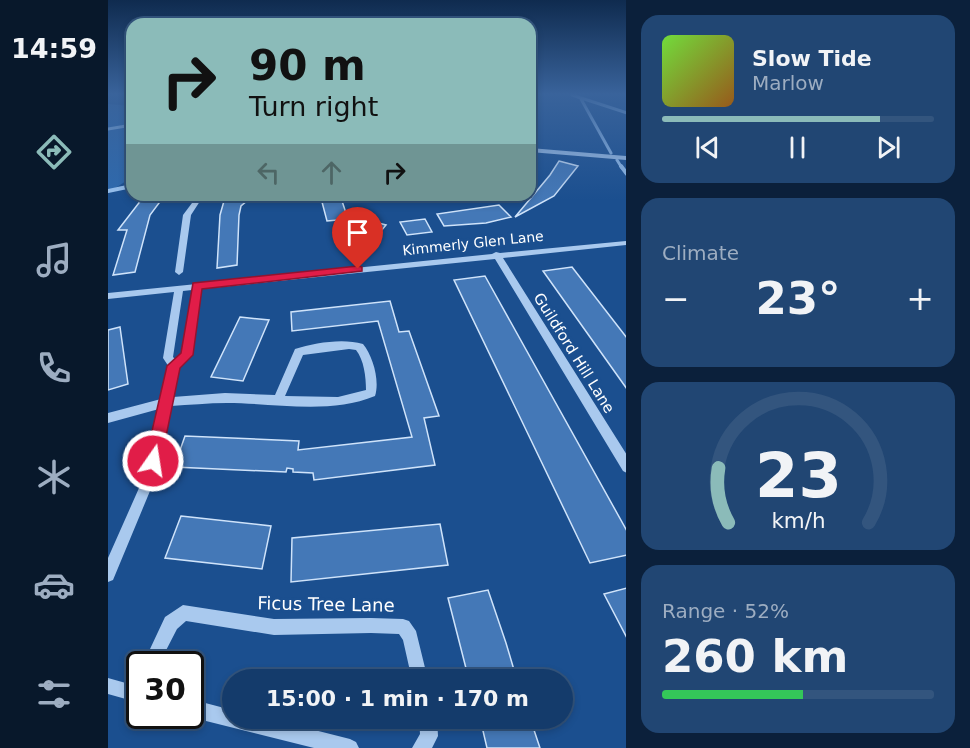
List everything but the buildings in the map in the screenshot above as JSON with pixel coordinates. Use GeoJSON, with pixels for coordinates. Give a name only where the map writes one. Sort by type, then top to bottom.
{"type":"FeatureCollection","features":[{"type":"Feature","properties":{"kind":"street"},"geometry":{"type":"LineString","coordinates":[[536,150],[626,158]]}},
{"type":"Feature","properties":{"kind":"street"},"geometry":{"type":"LineString","coordinates":[[179,272],[187,215],[197,201]]}},
{"type":"Feature","properties":{"kind":"street","name":"Kimmerly Glen Lane"},"geometry":{"type":"LineString","coordinates":[[108,296],[496,254],[626,243]]}},
{"type":"Feature","properties":{"kind":"street","name":"Guildford Hill Lane"},"geometry":{"type":"LineString","coordinates":[[496,254],[626,465]]}},
{"type":"Feature","properties":{"kind":"street"},"geometry":{"type":"LineString","coordinates":[[108,575],[149,479],[174,366],[187,355],[197,286]]}},
{"type":"Feature","properties":{"kind":"street"},"geometry":{"type":"LineString","coordinates":[[174,366],[168,358],[179,288]]}},
{"type":"Feature","properties":{"kind":"street"},"geometry":{"type":"LineString","coordinates":[[108,418],[167,402],[225,398],[278,400],[345,400],[363,397],[371,393],[371,379],[364,352],[359,347],[349,345],[299,352],[278,400]]}},
{"type":"Feature","properties":{"kind":"street","name":"Ficus Tree Lane"},"geometry":{"type":"LineString","coordinates":[[157,651],[171,623],[183,613],[197,613],[227,621],[275,627],[387,625],[403,627],[410,637],[417,669]]}},
{"type":"Feature","properties":{"kind":"street"},"geometry":{"type":"LineString","coordinates":[[108,686],[126,691]]}},
{"type":"Feature","properties":{"kind":"street"},"geometry":{"type":"LineString","coordinates":[[204,712],[350,748]]}},
{"type":"Feature","properties":{"kind":"street"},"geometry":{"type":"LineString","coordinates":[[421,748],[429,736],[429,729]]}},
{"type":"Feature","properties":{"kind":"shaded area"},"geometry":{"type":"Polygon","coordinates":[[[108,130],[126,130],[126,181],[108,193],[108,130]]]}},
{"type":"Feature","properties":{"kind":"waterway"},"geometry":{"type":"LineString","coordinates":[[598,130],[611,153]]}},
{"type":"Feature","properties":{"kind":"waterway"},"geometry":{"type":"LineString","coordinates":[[617,160],[622,168]]}},
{"type":"Feature","properties":{"kind":"waterway"},"geometry":{"type":"LineString","coordinates":[[621,166],[626,173]]}},
{"type":"Feature","properties":{"kind":"waterway"},"geometry":{"type":"LineString","coordinates":[[108,191],[126,187]]}},
{"type":"Feature","properties":{"kind":"route"},"geometry":{"type":"LineString","coordinates":[[153,461],[174,366],[187,355],[197,286],[358,269]]}}]}
